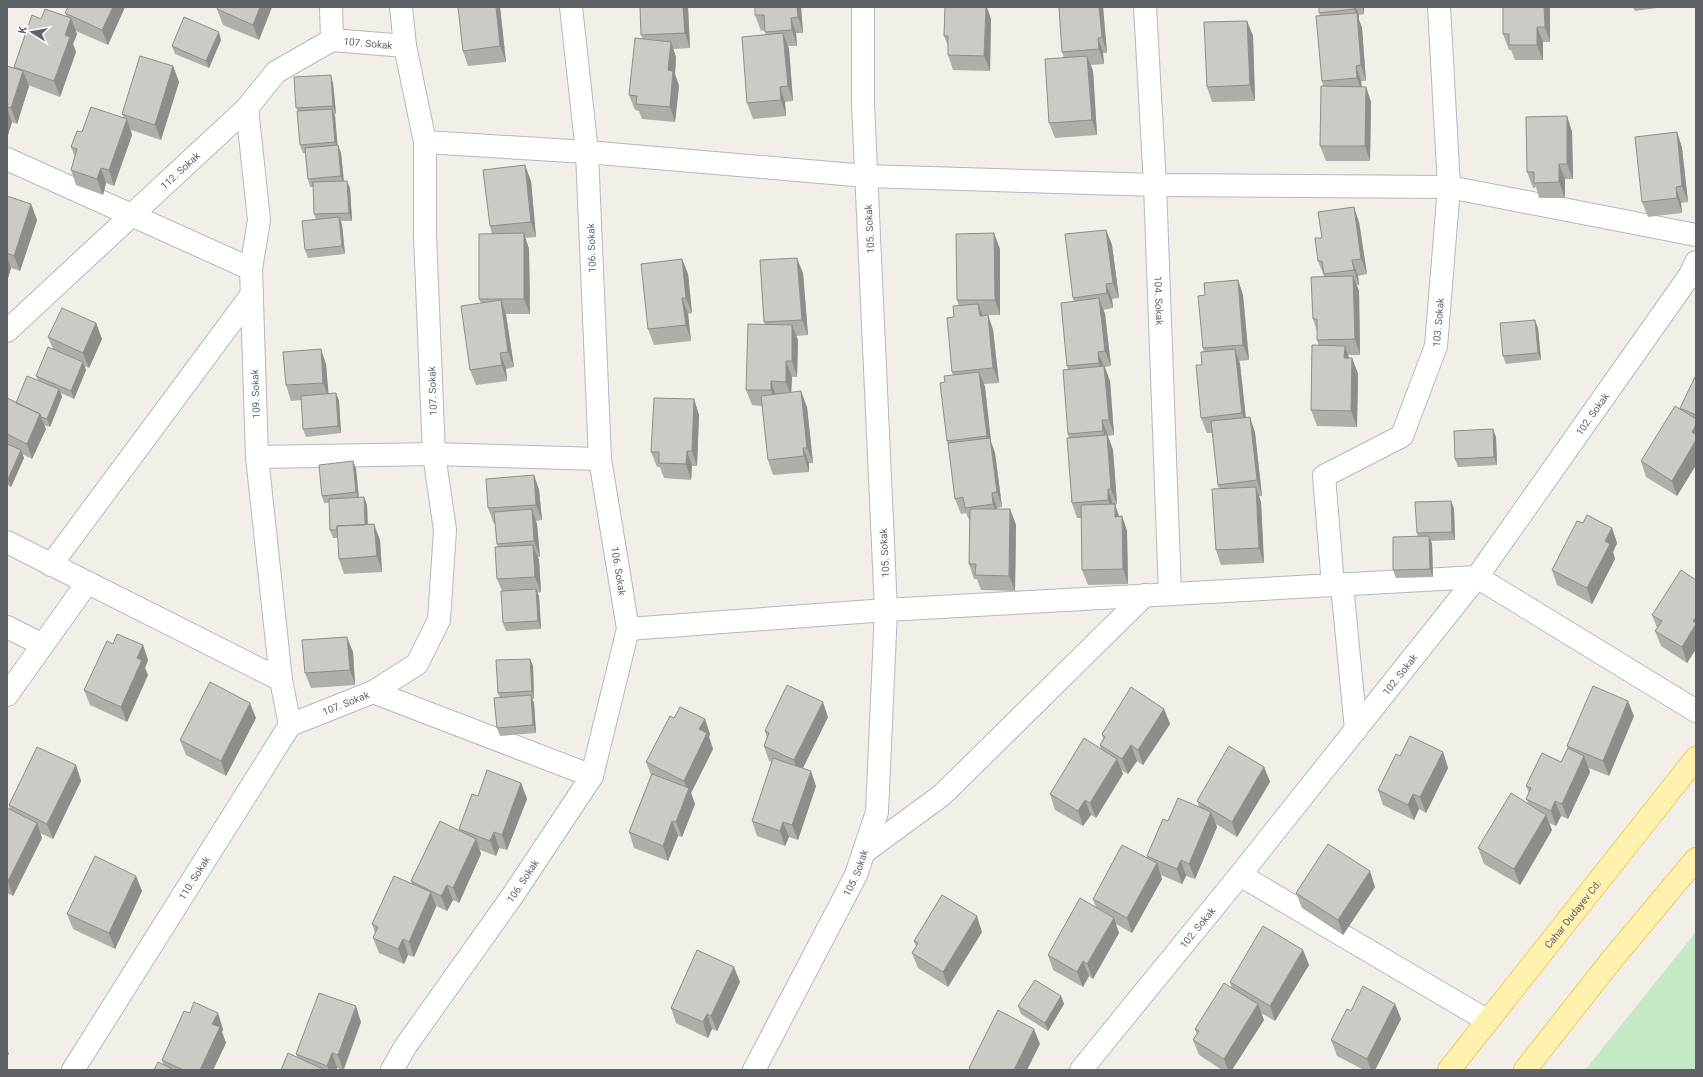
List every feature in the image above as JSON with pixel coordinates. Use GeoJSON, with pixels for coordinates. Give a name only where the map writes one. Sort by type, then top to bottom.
{"type":"FeatureCollection","features":[{"type":"Feature","properties":{"kind":"main road","name":"Cahar Dudayev Cd."},"geometry":{"type":"LineString","coordinates":[[1448,1070],[1696,758]]}},
{"type":"Feature","properties":{"kind":"main road"},"geometry":{"type":"LineString","coordinates":[[1525,1070],[1610,962],[1696,859]]}},
{"type":"Feature","properties":{"kind":"street"},"geometry":{"type":"LineString","coordinates":[[331,7],[332,40]]}},
{"type":"Feature","properties":{"kind":"street"},"geometry":{"type":"LineString","coordinates":[[401,7],[406,46]]}},
{"type":"Feature","properties":{"kind":"street","name":"106. Sokak"},"geometry":{"type":"LineString","coordinates":[[392,1070],[405,1047],[513,896],[592,776],[628,630],[600,459],[587,152],[571,7]]}},
{"type":"Feature","properties":{"kind":"street","name":"105. Sokak"},"geometry":{"type":"LineString","coordinates":[[754,1070],[856,875],[877,812],[886,610],[863,104],[863,7]]}},
{"type":"Feature","properties":{"kind":"street","name":"104. Sokak"},"geometry":{"type":"LineString","coordinates":[[1145,7],[1155,185],[1170,594]]}},
{"type":"Feature","properties":{"kind":"street","name":"103. Sokak"},"geometry":{"type":"LineString","coordinates":[[1338,585],[1324,476],[1402,436],[1436,346],[1449,187],[1439,7]]}},
{"type":"Feature","properties":{"kind":"street","name":"107. Sokak"},"geometry":{"type":"LineString","coordinates":[[290,725],[373,692],[417,664],[439,620],[444,530],[434,454],[425,236],[425,142],[406,46],[332,40]]}},
{"type":"Feature","properties":{"kind":"street","name":"112. Sokak"},"geometry":{"type":"LineString","coordinates":[[7,331],[247,108],[276,72],[332,40]]}},
{"type":"Feature","properties":{"kind":"street","name":"109. Sokak"},"geometry":{"type":"LineString","coordinates":[[247,108],[259,220],[251,269],[257,457],[281,680]]}},
{"type":"Feature","properties":{"kind":"street"},"geometry":{"type":"LineString","coordinates":[[425,142],[587,152],[866,176],[1155,185],[1449,187],[1696,235]]}},
{"type":"Feature","properties":{"kind":"street"},"geometry":{"type":"LineString","coordinates":[[7,159],[251,269]]}},
{"type":"Feature","properties":{"kind":"street","name":"102. Sokak"},"geometry":{"type":"LineString","coordinates":[[1081,1070],[1240,875],[1477,577],[1690,275],[1696,262]]}},
{"type":"Feature","properties":{"kind":"street"},"geometry":{"type":"LineString","coordinates":[[51,565],[252,294]]}},
{"type":"Feature","properties":{"kind":"street"},"geometry":{"type":"LineString","coordinates":[[257,457],[434,454],[600,459]]}},
{"type":"Feature","properties":{"kind":"street"},"geometry":{"type":"LineString","coordinates":[[7,542],[281,680],[290,725]]}},
{"type":"Feature","properties":{"kind":"street"},"geometry":{"type":"LineString","coordinates":[[628,630],[886,610],[1477,577],[1696,711]]}},
{"type":"Feature","properties":{"kind":"street"},"geometry":{"type":"LineString","coordinates":[[7,695],[87,583]]}},
{"type":"Feature","properties":{"kind":"street"},"geometry":{"type":"LineString","coordinates":[[1338,585],[1356,730]]}},
{"type":"Feature","properties":{"kind":"street"},"geometry":{"type":"LineString","coordinates":[[863,853],[942,796],[1145,595]]}},
{"type":"Feature","properties":{"kind":"street"},"geometry":{"type":"LineString","coordinates":[[7,627],[43,645]]}},
{"type":"Feature","properties":{"kind":"street"},"geometry":{"type":"LineString","coordinates":[[373,692],[592,776]]}},
{"type":"Feature","properties":{"kind":"street","name":"110. Sokak"},"geometry":{"type":"LineString","coordinates":[[73,1070],[290,725]]}},
{"type":"Feature","properties":{"kind":"street"},"geometry":{"type":"LineString","coordinates":[[1240,875],[1488,1021]]}},
{"type":"Feature","properties":{"kind":"green space"},"geometry":{"type":"Polygon","coordinates":[[[1696,932],[1696,1070],[1585,1070],[1696,932]]]}},
{"type":"Feature","properties":{"kind":"building"},"geometry":{"type":"Polygon","coordinates":[[[68,7],[113,7],[102,30],[65,13],[68,7]]]}},
{"type":"Feature","properties":{"kind":"building"},"geometry":{"type":"Polygon","coordinates":[[[218,7],[260,7],[253,25],[217,9],[218,7]]]}},
{"type":"Feature","properties":{"kind":"building"},"geometry":{"type":"Polygon","coordinates":[[[458,7],[496,7],[500,46],[463,51],[458,7]]]}},
{"type":"Feature","properties":{"kind":"building"},"geometry":{"type":"Polygon","coordinates":[[[640,7],[683,7],[685,33],[641,35],[640,7]]]}},
{"type":"Feature","properties":{"kind":"building"},"geometry":{"type":"Polygon","coordinates":[[[755,7],[797,7],[798,17],[791,18],[792,30],[765,32],[764,15],[755,15],[755,7]]]}},
{"type":"Feature","properties":{"kind":"building"},"geometry":{"type":"Polygon","coordinates":[[[945,7],[986,7],[984,56],[948,55],[948,36],[944,36],[945,7]]]}},
{"type":"Feature","properties":{"kind":"building"},"geometry":{"type":"Polygon","coordinates":[[[1059,7],[1099,7],[1102,37],[1098,38],[1099,49],[1062,52],[1059,7]]]}},
{"type":"Feature","properties":{"kind":"building"},"geometry":{"type":"Polygon","coordinates":[[[1319,7],[1354,7],[1354,9],[1319,13],[1319,7]]]}},
{"type":"Feature","properties":{"kind":"building"},"geometry":{"type":"Polygon","coordinates":[[[1503,7],[1544,7],[1545,27],[1537,27],[1537,45],[1509,45],[1509,34],[1503,34],[1503,7]]]}},
{"type":"Feature","properties":{"kind":"building"},"geometry":{"type":"Polygon","coordinates":[[[45,9],[71,18],[65,35],[70,37],[54,81],[14,67],[32,15],[41,19],[45,9]]]}},
{"type":"Feature","properties":{"kind":"building"},"geometry":{"type":"Polygon","coordinates":[[[1357,13],[1361,65],[1356,66],[1357,78],[1322,81],[1316,16],[1357,13]]]}},
{"type":"Feature","properties":{"kind":"building"},"geometry":{"type":"Polygon","coordinates":[[[184,17],[219,32],[206,61],[172,46],[184,17]]]}},
{"type":"Feature","properties":{"kind":"building"},"geometry":{"type":"Polygon","coordinates":[[[1247,21],[1250,85],[1207,87],[1204,22],[1247,21]]]}},
{"type":"Feature","properties":{"kind":"building"},"geometry":{"type":"Polygon","coordinates":[[[783,33],[788,86],[780,87],[781,100],[747,103],[742,37],[783,33]]]}},
{"type":"Feature","properties":{"kind":"building"},"geometry":{"type":"Polygon","coordinates":[[[635,38],[671,42],[668,70],[673,71],[670,107],[636,104],[637,96],[629,95],[635,38]]]}},
{"type":"Feature","properties":{"kind":"building"},"geometry":{"type":"Polygon","coordinates":[[[140,56],[173,66],[155,125],[122,114],[140,56]]]}},
{"type":"Feature","properties":{"kind":"building"},"geometry":{"type":"Polygon","coordinates":[[[1087,56],[1092,120],[1049,123],[1045,59],[1087,56]]]}},
{"type":"Feature","properties":{"kind":"building"},"geometry":{"type":"Polygon","coordinates":[[[7,66],[23,71],[11,108],[7,107],[7,66]]]}},
{"type":"Feature","properties":{"kind":"building"},"geometry":{"type":"Polygon","coordinates":[[[331,75],[333,106],[296,108],[294,77],[331,75]]]}},
{"type":"Feature","properties":{"kind":"building"},"geometry":{"type":"Polygon","coordinates":[[[1321,86],[1366,87],[1365,146],[1320,146],[1321,86]]]}},
{"type":"Feature","properties":{"kind":"building"},"geometry":{"type":"Polygon","coordinates":[[[91,107],[127,119],[109,170],[101,168],[97,179],[71,170],[77,149],[71,147],[77,131],[82,132],[91,107]]]}},
{"type":"Feature","properties":{"kind":"building"},"geometry":{"type":"Polygon","coordinates":[[[332,109],[335,142],[300,145],[297,111],[332,109]]]}},
{"type":"Feature","properties":{"kind":"building"},"geometry":{"type":"Polygon","coordinates":[[[1567,116],[1567,164],[1559,164],[1559,182],[1534,183],[1534,172],[1527,172],[1526,117],[1567,116]]]}},
{"type":"Feature","properties":{"kind":"building"},"geometry":{"type":"Polygon","coordinates":[[[1677,132],[1682,186],[1676,187],[1677,198],[1642,202],[1635,137],[1677,132]]]}},
{"type":"Feature","properties":{"kind":"building"},"geometry":{"type":"Polygon","coordinates":[[[338,145],[341,176],[308,179],[305,148],[338,145]]]}},
{"type":"Feature","properties":{"kind":"building"},"geometry":{"type":"Polygon","coordinates":[[[525,165],[531,222],[490,226],[483,170],[525,165]]]}},
{"type":"Feature","properties":{"kind":"building"},"geometry":{"type":"Polygon","coordinates":[[[347,181],[349,213],[314,214],[313,182],[347,181]]]}},
{"type":"Feature","properties":{"kind":"building"},"geometry":{"type":"Polygon","coordinates":[[[7,196],[31,204],[14,256],[7,253],[7,196]]]}},
{"type":"Feature","properties":{"kind":"building"},"geometry":{"type":"Polygon","coordinates":[[[1354,207],[1361,259],[1352,260],[1354,270],[1324,274],[1322,261],[1318,261],[1315,238],[1322,238],[1318,212],[1354,207]]]}},
{"type":"Feature","properties":{"kind":"building"},"geometry":{"type":"Polygon","coordinates":[[[339,217],[342,246],[305,250],[302,221],[339,217]]]}},
{"type":"Feature","properties":{"kind":"building"},"geometry":{"type":"Polygon","coordinates":[[[1106,230],[1113,283],[1106,284],[1107,293],[1073,298],[1065,234],[1106,230]]]}},
{"type":"Feature","properties":{"kind":"building"},"geometry":{"type":"Polygon","coordinates":[[[524,233],[524,299],[479,299],[479,234],[524,233]]]}},
{"type":"Feature","properties":{"kind":"building"},"geometry":{"type":"Polygon","coordinates":[[[994,233],[995,300],[957,300],[956,234],[994,233]]]}},
{"type":"Feature","properties":{"kind":"building"},"geometry":{"type":"Polygon","coordinates":[[[797,258],[802,320],[764,322],[760,260],[797,258]]]}},
{"type":"Feature","properties":{"kind":"building"},"geometry":{"type":"Polygon","coordinates":[[[682,259],[686,298],[682,298],[686,325],[648,329],[641,264],[682,259]]]}},
{"type":"Feature","properties":{"kind":"building"},"geometry":{"type":"Polygon","coordinates":[[[1353,276],[1355,339],[1317,340],[1317,319],[1313,319],[1311,277],[1353,276]]]}},
{"type":"Feature","properties":{"kind":"building"},"geometry":{"type":"Polygon","coordinates":[[[1238,280],[1243,345],[1203,348],[1198,296],[1205,295],[1204,283],[1238,280]]]}},
{"type":"Feature","properties":{"kind":"building"},"geometry":{"type":"Polygon","coordinates":[[[1099,298],[1105,351],[1098,352],[1099,363],[1067,366],[1061,303],[1099,298]]]}},
{"type":"Feature","properties":{"kind":"building"},"geometry":{"type":"Polygon","coordinates":[[[501,300],[508,352],[500,353],[502,365],[470,370],[461,306],[501,300]]]}},
{"type":"Feature","properties":{"kind":"building"},"geometry":{"type":"Polygon","coordinates":[[[978,304],[980,316],[988,315],[993,368],[952,372],[947,318],[954,317],[953,306],[978,304]]]}},
{"type":"Feature","properties":{"kind":"building"},"geometry":{"type":"Polygon","coordinates":[[[62,308],[96,323],[83,353],[48,337],[62,308]]]}},
{"type":"Feature","properties":{"kind":"building"},"geometry":{"type":"Polygon","coordinates":[[[1535,320],[1538,353],[1503,356],[1500,323],[1535,320]]]}},
{"type":"Feature","properties":{"kind":"building"},"geometry":{"type":"Polygon","coordinates":[[[748,324],[792,325],[792,361],[786,361],[786,382],[771,381],[771,390],[746,390],[748,324]]]}},
{"type":"Feature","properties":{"kind":"building"},"geometry":{"type":"Polygon","coordinates":[[[1312,345],[1345,346],[1344,358],[1352,358],[1351,411],[1311,410],[1312,345]]]}},
{"type":"Feature","properties":{"kind":"building"},"geometry":{"type":"Polygon","coordinates":[[[48,347],[83,362],[71,391],[36,376],[48,347]]]}},
{"type":"Feature","properties":{"kind":"building"},"geometry":{"type":"Polygon","coordinates":[[[321,349],[323,383],[286,385],[283,352],[321,349]]]}},
{"type":"Feature","properties":{"kind":"building"},"geometry":{"type":"Polygon","coordinates":[[[1235,349],[1242,413],[1201,418],[1196,365],[1202,365],[1201,352],[1235,349]]]}},
{"type":"Feature","properties":{"kind":"building"},"geometry":{"type":"Polygon","coordinates":[[[1104,366],[1109,420],[1102,420],[1103,431],[1068,434],[1063,370],[1104,366]]]}},
{"type":"Feature","properties":{"kind":"building"},"geometry":{"type":"Polygon","coordinates":[[[979,372],[987,436],[947,441],[940,383],[945,382],[944,376],[979,372]]]}},
{"type":"Feature","properties":{"kind":"building"},"geometry":{"type":"Polygon","coordinates":[[[1696,375],[1696,415],[1680,408],[1696,375]]]}},
{"type":"Feature","properties":{"kind":"building"},"geometry":{"type":"Polygon","coordinates":[[[27,376],[59,389],[47,419],[41,417],[40,414],[16,403],[27,376]]]}},
{"type":"Feature","properties":{"kind":"building"},"geometry":{"type":"Polygon","coordinates":[[[801,391],[807,448],[803,448],[804,456],[768,460],[761,396],[801,391]]]}},
{"type":"Feature","properties":{"kind":"building"},"geometry":{"type":"Polygon","coordinates":[[[336,393],[338,426],[303,429],[301,396],[336,393]]]}},
{"type":"Feature","properties":{"kind":"building"},"geometry":{"type":"Polygon","coordinates":[[[7,398],[40,414],[27,444],[7,434],[7,398]]]}},
{"type":"Feature","properties":{"kind":"building"},"geometry":{"type":"Polygon","coordinates":[[[654,398],[694,399],[692,451],[687,451],[686,464],[659,463],[659,452],[651,452],[654,398]]]}},
{"type":"Feature","properties":{"kind":"building"},"geometry":{"type":"Polygon","coordinates":[[[1675,406],[1696,419],[1696,425],[1692,432],[1696,435],[1696,440],[1672,481],[1641,461],[1675,406]]]}},
{"type":"Feature","properties":{"kind":"building"},"geometry":{"type":"Polygon","coordinates":[[[1250,417],[1257,480],[1218,485],[1211,421],[1250,417]]]}},
{"type":"Feature","properties":{"kind":"building"},"geometry":{"type":"Polygon","coordinates":[[[1493,429],[1494,457],[1455,459],[1454,431],[1493,429]]]}},
{"type":"Feature","properties":{"kind":"building"},"geometry":{"type":"Polygon","coordinates":[[[1107,435],[1111,489],[1108,489],[1108,500],[1072,503],[1067,438],[1107,435]]]}},
{"type":"Feature","properties":{"kind":"building"},"geometry":{"type":"Polygon","coordinates":[[[990,438],[997,492],[992,493],[993,504],[965,508],[963,497],[955,499],[948,443],[990,438]]]}},
{"type":"Feature","properties":{"kind":"building"},"geometry":{"type":"Polygon","coordinates":[[[7,444],[21,450],[8,479],[7,479],[7,444]]]}},
{"type":"Feature","properties":{"kind":"building"},"geometry":{"type":"Polygon","coordinates":[[[353,461],[356,492],[322,496],[319,465],[353,461]]]}},
{"type":"Feature","properties":{"kind":"building"},"geometry":{"type":"Polygon","coordinates":[[[534,475],[536,505],[488,508],[486,479],[534,475]]]}},
{"type":"Feature","properties":{"kind":"building"},"geometry":{"type":"Polygon","coordinates":[[[1256,487],[1259,548],[1216,550],[1212,489],[1256,487]]]}},
{"type":"Feature","properties":{"kind":"building"},"geometry":{"type":"Polygon","coordinates":[[[364,497],[365,525],[337,526],[337,530],[330,530],[329,499],[364,497]]]}},
{"type":"Feature","properties":{"kind":"building"},"geometry":{"type":"Polygon","coordinates":[[[1451,501],[1452,532],[1417,533],[1415,502],[1451,501]]]}},
{"type":"Feature","properties":{"kind":"building"},"geometry":{"type":"Polygon","coordinates":[[[1115,504],[1115,517],[1122,516],[1123,569],[1082,570],[1081,505],[1115,504]]]}},
{"type":"Feature","properties":{"kind":"building"},"geometry":{"type":"Polygon","coordinates":[[[532,509],[534,541],[497,544],[494,512],[532,509]]]}},
{"type":"Feature","properties":{"kind":"building"},"geometry":{"type":"Polygon","coordinates":[[[970,509],[1010,509],[1009,576],[975,575],[976,564],[969,564],[970,509]]]}},
{"type":"Feature","properties":{"kind":"building"},"geometry":{"type":"Polygon","coordinates":[[[1587,515],[1612,528],[1605,541],[1610,544],[1587,588],[1552,570],[1577,521],[1583,523],[1587,515]]]}},
{"type":"Feature","properties":{"kind":"building"},"geometry":{"type":"Polygon","coordinates":[[[374,524],[377,556],[339,559],[337,526],[374,524]]]}},
{"type":"Feature","properties":{"kind":"building"},"geometry":{"type":"Polygon","coordinates":[[[1429,536],[1430,569],[1393,570],[1393,537],[1429,536]]]}},
{"type":"Feature","properties":{"kind":"building"},"geometry":{"type":"Polygon","coordinates":[[[533,545],[535,577],[497,579],[495,547],[533,545]]]}},
{"type":"Feature","properties":{"kind":"building"},"geometry":{"type":"Polygon","coordinates":[[[1681,570],[1696,580],[1696,617],[1693,621],[1696,624],[1682,647],[1655,631],[1662,621],[1652,615],[1681,570]]]}},
{"type":"Feature","properties":{"kind":"building"},"geometry":{"type":"Polygon","coordinates":[[[536,589],[538,621],[503,623],[501,591],[536,589]]]}},
{"type":"Feature","properties":{"kind":"building"},"geometry":{"type":"Polygon","coordinates":[[[117,634],[143,645],[137,658],[142,660],[121,707],[84,690],[107,641],[113,644],[117,634]]]}},
{"type":"Feature","properties":{"kind":"building"},"geometry":{"type":"Polygon","coordinates":[[[347,637],[350,670],[305,673],[302,640],[347,637]]]}},
{"type":"Feature","properties":{"kind":"building"},"geometry":{"type":"Polygon","coordinates":[[[530,659],[532,691],[498,693],[496,660],[530,659]]]}},
{"type":"Feature","properties":{"kind":"building"},"geometry":{"type":"Polygon","coordinates":[[[210,682],[250,703],[221,761],[180,740],[210,682]]]}},
{"type":"Feature","properties":{"kind":"building"},"geometry":{"type":"Polygon","coordinates":[[[787,685],[823,702],[794,760],[764,746],[769,733],[765,731],[787,685]]]}},
{"type":"Feature","properties":{"kind":"building"},"geometry":{"type":"Polygon","coordinates":[[[1593,686],[1628,701],[1603,761],[1567,746],[1593,686]]]}},
{"type":"Feature","properties":{"kind":"building"},"geometry":{"type":"Polygon","coordinates":[[[1131,687],[1164,709],[1138,750],[1131,745],[1122,759],[1100,745],[1105,737],[1102,734],[1131,687]]]}},
{"type":"Feature","properties":{"kind":"building"},"geometry":{"type":"Polygon","coordinates":[[[531,695],[533,725],[497,728],[494,698],[531,695]]]}},
{"type":"Feature","properties":{"kind":"building"},"geometry":{"type":"Polygon","coordinates":[[[680,707],[705,719],[699,729],[707,733],[684,781],[646,762],[670,716],[674,718],[680,707]]]}},
{"type":"Feature","properties":{"kind":"building"},"geometry":{"type":"Polygon","coordinates":[[[1410,736],[1443,752],[1420,797],[1413,794],[1408,805],[1378,790],[1396,754],[1400,756],[1410,736]]]}},
{"type":"Feature","properties":{"kind":"building"},"geometry":{"type":"Polygon","coordinates":[[[1084,738],[1117,759],[1090,803],[1085,800],[1078,811],[1050,794],[1084,738]]]}},
{"type":"Feature","properties":{"kind":"building"},"geometry":{"type":"Polygon","coordinates":[[[1229,746],[1264,767],[1232,822],[1197,801],[1229,746]]]}},
{"type":"Feature","properties":{"kind":"building"},"geometry":{"type":"Polygon","coordinates":[[[37,747],[76,765],[47,824],[9,805],[37,747]]]}},
{"type":"Feature","properties":{"kind":"building"},"geometry":{"type":"Polygon","coordinates":[[[1568,748],[1584,756],[1562,804],[1555,801],[1551,811],[1526,799],[1531,788],[1526,786],[1542,753],[1561,762],[1568,748]]]}},
{"type":"Feature","properties":{"kind":"building"},"geometry":{"type":"Polygon","coordinates":[[[773,758],[811,771],[792,825],[783,822],[780,831],[752,821],[773,758]]]}},
{"type":"Feature","properties":{"kind":"building"},"geometry":{"type":"Polygon","coordinates":[[[487,770],[521,783],[502,835],[494,832],[490,841],[459,829],[472,794],[478,796],[487,770]]]}},
{"type":"Feature","properties":{"kind":"building"},"geometry":{"type":"Polygon","coordinates":[[[652,774],[689,788],[676,822],[672,821],[663,846],[629,832],[652,774]]]}},
{"type":"Feature","properties":{"kind":"building"},"geometry":{"type":"Polygon","coordinates":[[[1511,793],[1546,815],[1514,869],[1478,848],[1511,793]]]}},
{"type":"Feature","properties":{"kind":"building"},"geometry":{"type":"Polygon","coordinates":[[[1178,798],[1211,812],[1189,864],[1181,860],[1177,869],[1147,856],[1163,819],[1168,821],[1178,798]]]}},
{"type":"Feature","properties":{"kind":"building"},"geometry":{"type":"Polygon","coordinates":[[[7,808],[37,823],[8,881],[7,881],[7,808]]]}},
{"type":"Feature","properties":{"kind":"building"},"geometry":{"type":"Polygon","coordinates":[[[440,821],[476,839],[453,888],[447,885],[441,896],[411,881],[440,821]]]}},
{"type":"Feature","properties":{"kind":"building"},"geometry":{"type":"Polygon","coordinates":[[[1328,844],[1370,871],[1338,920],[1296,893],[1328,844]]]}},
{"type":"Feature","properties":{"kind":"building"},"geometry":{"type":"Polygon","coordinates":[[[1122,845],[1157,863],[1127,918],[1093,899],[1122,845]]]}},
{"type":"Feature","properties":{"kind":"building"},"geometry":{"type":"Polygon","coordinates":[[[95,856],[136,876],[109,933],[67,914],[95,856]]]}},
{"type":"Feature","properties":{"kind":"building"},"geometry":{"type":"Polygon","coordinates":[[[394,876],[431,892],[409,942],[403,939],[398,949],[373,938],[378,927],[372,924],[394,876]]]}},
{"type":"Feature","properties":{"kind":"building"},"geometry":{"type":"Polygon","coordinates":[[[942,895],[977,916],[943,972],[912,953],[918,943],[914,941],[942,895]]]}},
{"type":"Feature","properties":{"kind":"building"},"geometry":{"type":"Polygon","coordinates":[[[1080,898],[1114,918],[1087,964],[1083,961],[1077,972],[1048,955],[1080,898]]]}},
{"type":"Feature","properties":{"kind":"building"},"geometry":{"type":"Polygon","coordinates":[[[1263,926],[1303,950],[1270,1006],[1230,982],[1263,926]]]}},
{"type":"Feature","properties":{"kind":"building"},"geometry":{"type":"Polygon","coordinates":[[[697,950],[734,967],[711,1016],[707,1014],[703,1022],[671,1008],[697,950]]]}},
{"type":"Feature","properties":{"kind":"building"},"geometry":{"type":"Polygon","coordinates":[[[1035,980],[1061,996],[1045,1023],[1018,1006],[1035,980]]]}},
{"type":"Feature","properties":{"kind":"building"},"geometry":{"type":"Polygon","coordinates":[[[1224,983],[1258,1004],[1224,1059],[1193,1040],[1199,1031],[1195,1029],[1224,983]]]}},
{"type":"Feature","properties":{"kind":"building"},"geometry":{"type":"Polygon","coordinates":[[[1363,986],[1395,1004],[1367,1059],[1331,1040],[1347,1009],[1351,1011],[1363,986]]]}},
{"type":"Feature","properties":{"kind":"building"},"geometry":{"type":"Polygon","coordinates":[[[319,993],[356,1006],[338,1055],[332,1053],[327,1066],[296,1054],[319,993]]]}},
{"type":"Feature","properties":{"kind":"building"},"geometry":{"type":"Polygon","coordinates":[[[194,1002],[218,1013],[212,1024],[220,1027],[200,1070],[183,1070],[162,1060],[184,1011],[190,1013],[194,1002]]]}},
{"type":"Feature","properties":{"kind":"building"},"geometry":{"type":"Polygon","coordinates":[[[998,1010],[1034,1029],[1014,1070],[972,1070],[969,1068],[998,1010]]]}},
{"type":"Feature","properties":{"kind":"building"},"geometry":{"type":"Polygon","coordinates":[[[288,1053],[325,1070],[281,1070],[288,1053]]]}},
{"type":"Feature","properties":{"kind":"building"},"geometry":{"type":"Polygon","coordinates":[[[158,1062],[174,1070],[154,1070],[158,1062]]]}}]}
